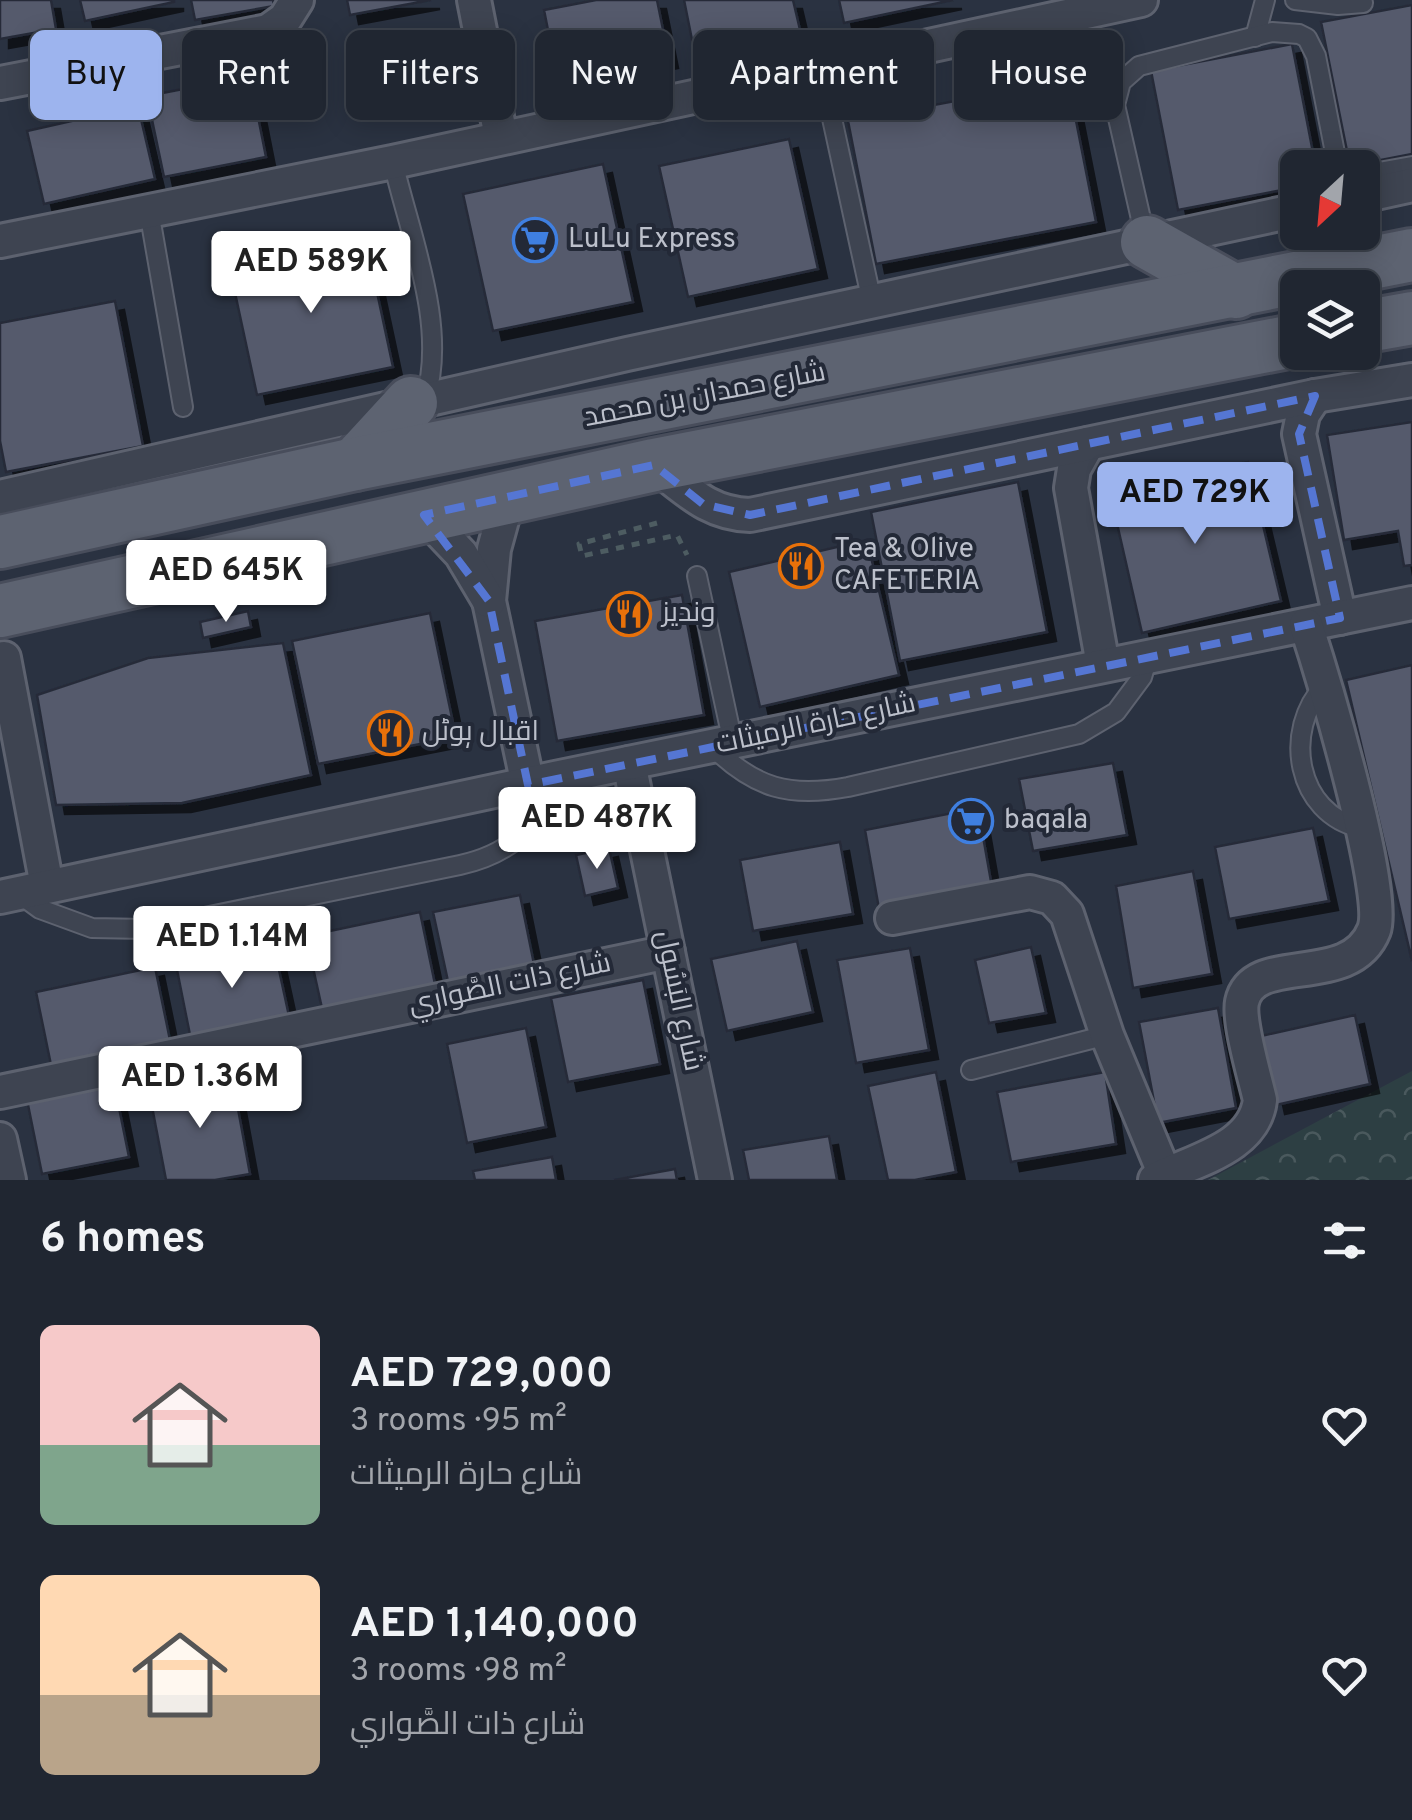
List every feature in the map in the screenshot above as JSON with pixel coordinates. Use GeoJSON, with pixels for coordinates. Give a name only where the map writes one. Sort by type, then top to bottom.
{"type":"FeatureCollection","features":[{"type":"Feature","properties":{"kind":"main road"},"geometry":{"type":"LineString","coordinates":[[1352,269],[1412,241]]}},
{"type":"Feature","properties":{"kind":"main road"},"geometry":{"type":"LineString","coordinates":[[1146,242],[1236,292]]}},
{"type":"Feature","properties":{"kind":"main road","name":"شارع حمدان بن محمد"},"geometry":{"type":"LineString","coordinates":[[1,507],[355,464],[1412,256]]}},
{"type":"Feature","properties":{"kind":"main road"},"geometry":{"type":"LineString","coordinates":[[1380,324],[1412,318]]}},
{"type":"Feature","properties":{"kind":"main road"},"geometry":{"type":"LineString","coordinates":[[1380,327],[1412,328]]}},
{"type":"Feature","properties":{"kind":"main road","name":"شارع حمدان بن محمد"},"geometry":{"type":"LineString","coordinates":[[9,634],[424,515],[654,465],[1280,343]]}},
{"type":"Feature","properties":{"kind":"main road"},"geometry":{"type":"LineString","coordinates":[[355,464],[418,401]]}},
{"type":"Feature","properties":{"kind":"street"},"geometry":{"type":"LineString","coordinates":[[0,84],[268,31],[286,20],[296,0]]}},
{"type":"Feature","properties":{"kind":"street"},"geometry":{"type":"LineString","coordinates":[[474,0],[501,137]]}},
{"type":"Feature","properties":{"kind":"street"},"geometry":{"type":"LineString","coordinates":[[934,44],[1141,0]]}},
{"type":"Feature","properties":{"kind":"street"},"geometry":{"type":"LineString","coordinates":[[0,241],[393,162],[693,96]]}},
{"type":"Feature","properties":{"kind":"street"},"geometry":{"type":"LineString","coordinates":[[1380,185],[1412,185]]}},
{"type":"Feature","properties":{"kind":"street"},"geometry":{"type":"LineString","coordinates":[[1,507],[418,401],[1280,214]]}},
{"type":"Feature","properties":{"kind":"street"},"geometry":{"type":"LineString","coordinates":[[654,465],[702,504],[734,515],[750,515],[1315,396],[1412,380]]}},
{"type":"Feature","properties":{"kind":"street"},"geometry":{"type":"LineString","coordinates":[[1315,396],[1303,414],[1300,434],[1340,618]]}},
{"type":"Feature","properties":{"kind":"street"},"geometry":{"type":"LineString","coordinates":[[1088,444],[1077,460],[1071,488],[1103,665]]}},
{"type":"Feature","properties":{"kind":"street"},"geometry":{"type":"LineString","coordinates":[[489,601],[494,548],[508,498]]}},
{"type":"Feature","properties":{"kind":"street"},"geometry":{"type":"LineString","coordinates":[[424,515],[460,554],[489,601],[541,782]]}},
{"type":"Feature","properties":{"kind":"street","name":"شارع حارة الرميثات"},"geometry":{"type":"LineString","coordinates":[[22,892],[1412,603]]}},
{"type":"Feature","properties":{"kind":"street"},"geometry":{"type":"LineString","coordinates":[[892,918],[1030,892],[1052,898],[1067,914],[1160,1178],[1241,1138],[1258,1114],[1260,1100],[1241,1008],[1247,990],[1261,978],[1340,964],[1356,956],[1368,943],[1378,910],[1325,685],[1306,625]]}},
{"type":"Feature","properties":{"kind":"street"},"geometry":{"type":"LineString","coordinates":[[9,634],[22,892]]}},
{"type":"Feature","properties":{"kind":"street","name":"شارع البَسُول"},"geometry":{"type":"LineString","coordinates":[[629,763],[715,1180]]}},
{"type":"Feature","properties":{"kind":"street","name":"شارع ذات الصَّواري"},"geometry":{"type":"LineString","coordinates":[[0,1092],[668,952]]}},
{"type":"Feature","properties":{"kind":"street"},"geometry":{"type":"LineString","coordinates":[[0,1139],[8,1180]]}},
{"type":"Feature","properties":{"kind":"lane"},"geometry":{"type":"LineString","coordinates":[[1255,37],[1265,0]]}},
{"type":"Feature","properties":{"kind":"lane"},"geometry":{"type":"LineString","coordinates":[[1295,0],[1338,5],[1363,3]]}},
{"type":"Feature","properties":{"kind":"lane"},"geometry":{"type":"LineString","coordinates":[[1146,242],[1115,105],[1121,82],[1139,66],[1290,31],[1307,38],[1313,47],[1334,150]]}},
{"type":"Feature","properties":{"kind":"lane"},"geometry":{"type":"LineString","coordinates":[[832,120],[872,302]]}},
{"type":"Feature","properties":{"kind":"lane"},"geometry":{"type":"LineString","coordinates":[[393,162],[434,330],[434,365],[418,401]]}},
{"type":"Feature","properties":{"kind":"lane"},"geometry":{"type":"LineString","coordinates":[[1380,180],[1412,166]]}},
{"type":"Feature","properties":{"kind":"lane"},"geometry":{"type":"LineString","coordinates":[[149,211],[184,408]]}},
{"type":"Feature","properties":{"kind":"lane"},"geometry":{"type":"LineString","coordinates":[[697,576],[723,744],[747,775],[788,792],[818,793],[1080,734],[1116,712],[1142,677],[1148,656]]}},
{"type":"Feature","properties":{"kind":"lane"},"geometry":{"type":"LineString","coordinates":[[22,892],[65,920],[92,928],[146,929],[460,865],[503,851],[522,837],[537,820],[541,782]]}},
{"type":"Feature","properties":{"kind":"lane"},"geometry":{"type":"LineString","coordinates":[[971,1070],[1107,1035]]}},
{"type":"Feature","properties":{"kind":"path"},"geometry":{"type":"LineString","coordinates":[[657,524],[578,544],[582,556],[677,535]]}},
{"type":"Feature","properties":{"kind":"highlighted area"},"geometry":{"type":"Polygon","coordinates":[[[1315,396],[1299,434],[1340,618],[528,785],[489,601],[424,515],[654,465],[703,504],[750,515],[1315,396]]]}},
{"type":"Feature","properties":{"kind":"green space"},"geometry":{"type":"Polygon","coordinates":[[[1412,1071],[1412,1180],[1208,1180],[1412,1071]]]}},
{"type":"Feature","properties":{"kind":"building"},"geometry":{"type":"Polygon","coordinates":[[[0,0],[51,0],[56,29],[30,30],[30,34],[0,39],[0,0]]]}},
{"type":"Feature","properties":{"kind":"building"},"geometry":{"type":"Polygon","coordinates":[[[80,0],[174,0],[174,2],[85,21],[80,0]]]}},
{"type":"Feature","properties":{"kind":"building"},"geometry":{"type":"Polygon","coordinates":[[[191,0],[273,0],[274,6],[195,20],[191,0]]]}},
{"type":"Feature","properties":{"kind":"building"},"geometry":{"type":"Polygon","coordinates":[[[347,0],[431,0],[350,15],[347,0]]]}},
{"type":"Feature","properties":{"kind":"building"},"geometry":{"type":"Polygon","coordinates":[[[596,0],[657,0],[663,30],[548,30],[544,10],[596,0]]]}},
{"type":"Feature","properties":{"kind":"building"},"geometry":{"type":"Polygon","coordinates":[[[684,0],[793,0],[800,30],[693,30],[693,45],[684,0]]]}},
{"type":"Feature","properties":{"kind":"building"},"geometry":{"type":"Polygon","coordinates":[[[839,0],[953,0],[844,23],[839,0]]]}},
{"type":"Feature","properties":{"kind":"building"},"geometry":{"type":"Polygon","coordinates":[[[1412,5],[1412,154],[1380,160],[1380,150],[1347,150],[1321,22],[1412,5]]]}},
{"type":"Feature","properties":{"kind":"building"},"geometry":{"type":"Polygon","coordinates":[[[1292,44],[1313,150],[1280,150],[1280,190],[1178,210],[1151,71],[1292,44]]]}},
{"type":"Feature","properties":{"kind":"building"},"geometry":{"type":"Polygon","coordinates":[[[182,89],[182,120],[259,120],[266,157],[164,177],[152,120],[162,120],[162,93],[182,89]]]}},
{"type":"Feature","properties":{"kind":"building"},"geometry":{"type":"Polygon","coordinates":[[[954,101],[954,120],[1076,120],[1096,222],[876,264],[848,121],[934,120],[934,105],[954,101]]]}},
{"type":"Feature","properties":{"kind":"building"},"geometry":{"type":"Polygon","coordinates":[[[76,120],[141,120],[155,179],[44,204],[27,131],[76,120]]]}},
{"type":"Feature","properties":{"kind":"building"},"geometry":{"type":"Polygon","coordinates":[[[789,139],[818,269],[688,297],[659,166],[789,139]]]}},
{"type":"Feature","properties":{"kind":"building"},"geometry":{"type":"Polygon","coordinates":[[[603,164],[633,302],[493,331],[463,194],[603,164]]]}},
{"type":"Feature","properties":{"kind":"building"},"geometry":{"type":"Polygon","coordinates":[[[365,236],[393,367],[257,395],[229,265],[365,236]]]}},
{"type":"Feature","properties":{"kind":"building"},"geometry":{"type":"Polygon","coordinates":[[[115,301],[143,446],[6,472],[0,441],[0,323],[115,301]]]}},
{"type":"Feature","properties":{"kind":"building"},"geometry":{"type":"Polygon","coordinates":[[[1412,422],[1412,565],[1404,566],[1398,531],[1344,540],[1327,435],[1412,422]]]}},
{"type":"Feature","properties":{"kind":"building"},"geometry":{"type":"Polygon","coordinates":[[[1248,462],[1281,601],[1142,633],[1110,493],[1248,462]]]}},
{"type":"Feature","properties":{"kind":"building"},"geometry":{"type":"Polygon","coordinates":[[[1018,482],[1047,632],[900,661],[871,512],[1018,482]]]}},
{"type":"Feature","properties":{"kind":"building"},"geometry":{"type":"Polygon","coordinates":[[[867,540],[899,675],[760,707],[729,572],[867,540]]]}},
{"type":"Feature","properties":{"kind":"building"},"geometry":{"type":"Polygon","coordinates":[[[682,595],[704,715],[557,741],[535,621],[682,595]]]}},
{"type":"Feature","properties":{"kind":"building"},"geometry":{"type":"Polygon","coordinates":[[[248,611],[251,627],[203,638],[200,622],[248,611]]]}},
{"type":"Feature","properties":{"kind":"building"},"geometry":{"type":"Polygon","coordinates":[[[430,613],[456,737],[318,764],[292,641],[430,613]]]}},
{"type":"Feature","properties":{"kind":"building"},"geometry":{"type":"Polygon","coordinates":[[[283,643],[311,775],[182,803],[56,805],[37,695],[148,658],[283,643]]]}},
{"type":"Feature","properties":{"kind":"building"},"geometry":{"type":"Polygon","coordinates":[[[1412,665],[1412,961],[1346,680],[1412,665]]]}},
{"type":"Feature","properties":{"kind":"building"},"geometry":{"type":"Polygon","coordinates":[[[1113,763],[1127,835],[1033,851],[1019,779],[1113,763]]]}},
{"type":"Feature","properties":{"kind":"building"},"geometry":{"type":"Polygon","coordinates":[[[978,808],[992,887],[879,909],[865,830],[978,808]]]}},
{"type":"Feature","properties":{"kind":"building"},"geometry":{"type":"Polygon","coordinates":[[[1313,828],[1329,901],[1229,919],[1215,847],[1313,828]]]}},
{"type":"Feature","properties":{"kind":"building"},"geometry":{"type":"Polygon","coordinates":[[[840,842],[853,914],[753,931],[740,860],[840,842]]]}},
{"type":"Feature","properties":{"kind":"building"},"geometry":{"type":"Polygon","coordinates":[[[609,848],[618,888],[585,896],[576,855],[609,848]]]}},
{"type":"Feature","properties":{"kind":"building"},"geometry":{"type":"Polygon","coordinates":[[[1193,871],[1212,974],[1133,988],[1116,886],[1193,871]]]}},
{"type":"Feature","properties":{"kind":"building"},"geometry":{"type":"Polygon","coordinates":[[[520,895],[535,969],[449,986],[433,912],[520,895]]]}},
{"type":"Feature","properties":{"kind":"building"},"geometry":{"type":"Polygon","coordinates":[[[420,912],[436,989],[323,1013],[306,936],[420,912]]]}},
{"type":"Feature","properties":{"kind":"building"},"geometry":{"type":"Polygon","coordinates":[[[797,941],[813,1012],[727,1031],[711,959],[797,941]]]}},
{"type":"Feature","properties":{"kind":"building"},"geometry":{"type":"Polygon","coordinates":[[[266,947],[276,956],[289,1016],[190,1035],[176,965],[266,947]]]}},
{"type":"Feature","properties":{"kind":"building"},"geometry":{"type":"Polygon","coordinates":[[[1031,947],[1046,1013],[989,1023],[975,960],[1031,947]]]}},
{"type":"Feature","properties":{"kind":"building"},"geometry":{"type":"Polygon","coordinates":[[[910,948],[929,1050],[856,1063],[837,960],[910,948]]]}},
{"type":"Feature","properties":{"kind":"building"},"geometry":{"type":"Polygon","coordinates":[[[155,967],[170,1040],[51,1065],[36,992],[155,967]]]}},
{"type":"Feature","properties":{"kind":"building"},"geometry":{"type":"Polygon","coordinates":[[[643,980],[660,1064],[568,1082],[551,998],[643,980]]]}},
{"type":"Feature","properties":{"kind":"building"},"geometry":{"type":"Polygon","coordinates":[[[1218,1008],[1236,1108],[1158,1123],[1139,1022],[1218,1008]]]}},
{"type":"Feature","properties":{"kind":"building"},"geometry":{"type":"Polygon","coordinates":[[[1355,1015],[1370,1084],[1276,1105],[1261,1036],[1355,1015]]]}},
{"type":"Feature","properties":{"kind":"building"},"geometry":{"type":"Polygon","coordinates":[[[526,1028],[546,1127],[467,1143],[447,1044],[526,1028]]]}},
{"type":"Feature","properties":{"kind":"building"},"geometry":{"type":"Polygon","coordinates":[[[936,1072],[956,1172],[915,1180],[888,1180],[868,1086],[936,1072]]]}},
{"type":"Feature","properties":{"kind":"building"},"geometry":{"type":"Polygon","coordinates":[[[1105,1072],[1116,1144],[1011,1162],[997,1092],[1105,1072]]]}},
{"type":"Feature","properties":{"kind":"building"},"geometry":{"type":"Polygon","coordinates":[[[232,1076],[250,1174],[215,1180],[166,1180],[149,1091],[232,1076]]]}},
{"type":"Feature","properties":{"kind":"building"},"geometry":{"type":"Polygon","coordinates":[[[114,1083],[129,1157],[42,1174],[27,1100],[114,1083]]]}},
{"type":"Feature","properties":{"kind":"building"},"geometry":{"type":"Polygon","coordinates":[[[829,1136],[837,1180],[749,1180],[743,1150],[829,1136]]]}},
{"type":"Feature","properties":{"kind":"building"},"geometry":{"type":"Polygon","coordinates":[[[552,1157],[556,1180],[475,1180],[473,1171],[552,1157]]]}},
{"type":"Feature","properties":{"kind":"building"},"geometry":{"type":"Polygon","coordinates":[[[675,1169],[677,1180],[614,1180],[675,1169]]]}},
{"type":"Feature","properties":{"kind":"place","name":"LuLu Express"},"geometry":{"type":"Point","coordinates":[535,240]}},
{"type":"Feature","properties":{"kind":"place","name":"Tea & Olive CAFETERIA"},"geometry":{"type":"Point","coordinates":[801,566]}},
{"type":"Feature","properties":{"kind":"place","name":"ونديز"},"geometry":{"type":"Point","coordinates":[629,614]}},
{"type":"Feature","properties":{"kind":"place","name":"اقبال ہوٹل"},"geometry":{"type":"Point","coordinates":[390,733]}},
{"type":"Feature","properties":{"kind":"place","name":"baqala"},"geometry":{"type":"Point","coordinates":[971,821]}}]}
